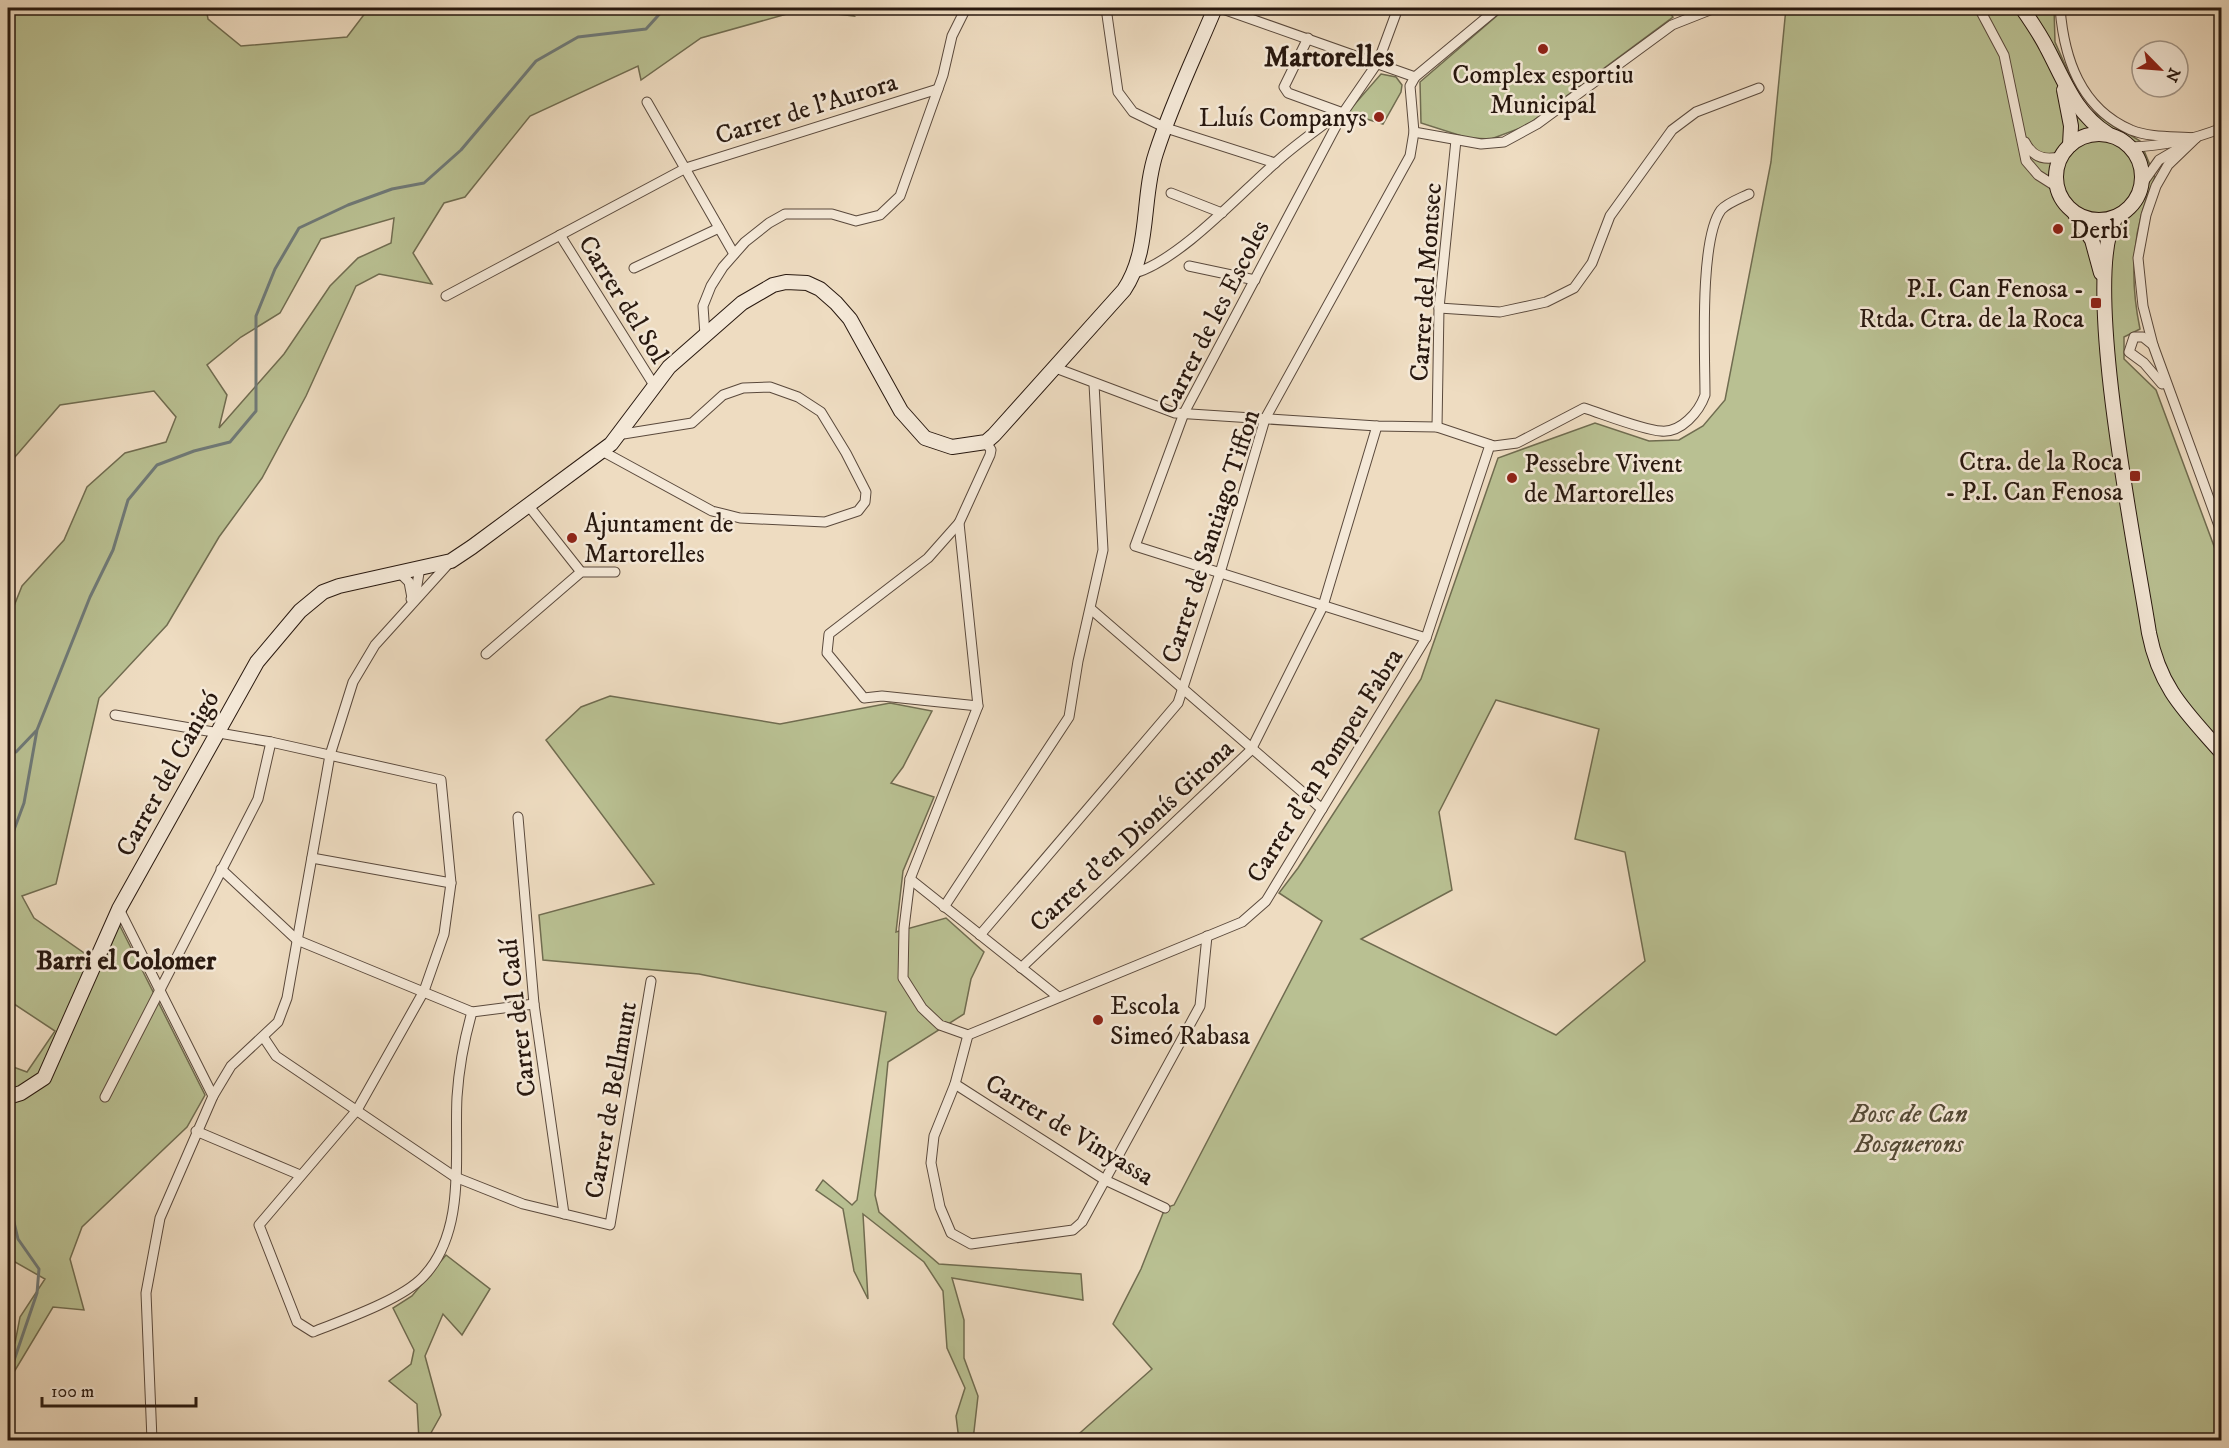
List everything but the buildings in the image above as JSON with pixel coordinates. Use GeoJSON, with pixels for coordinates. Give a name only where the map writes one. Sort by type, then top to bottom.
{"type":"FeatureCollection","features":[{"type":"Feature","properties":{"kind":"street"},"geometry":{"type":"LineString","coordinates":[[705,334],[703,306],[711,286],[734,254],[769,223],[785,214],[832,214],[856,221],[880,215],[900,195],[938,89],[952,36],[966,8]]}},
{"type":"Feature","properties":{"kind":"street"},"geometry":{"type":"LineString","coordinates":[[1106,8],[1118,92],[1133,112],[1166,128],[1275,163]]}},
{"type":"Feature","properties":{"kind":"street"},"geometry":{"type":"LineString","coordinates":[[152,1440],[146,1293],[160,1218],[196,1131],[231,1066],[264,1038],[278,1022],[287,998],[330,755],[353,682],[375,645],[451,561],[602,451],[617,435],[654,385],[705,334],[742,303],[773,285],[786,282],[807,283],[828,296],[850,319],[901,411],[925,438],[952,447],[986,442],[1124,290],[1136,273],[1146,196],[1156,154],[1215,8]]}},
{"type":"Feature","properties":{"kind":"street"},"geometry":{"type":"LineString","coordinates":[[1220,8],[1415,77],[1498,8]]}},
{"type":"Feature","properties":{"kind":"street","name":"Carrer de les Escoles"},"geometry":{"type":"LineString","coordinates":[[1220,573],[1135,546],[1185,413],[1343,113],[1378,62],[1398,8]]}},
{"type":"Feature","properties":{"kind":"street"},"geometry":{"type":"LineString","coordinates":[[1414,132],[1437,134],[1481,144],[1504,142],[1537,124],[1672,25],[1715,8]]}},
{"type":"Feature","properties":{"kind":"street"},"geometry":{"type":"LineString","coordinates":[[1980,8],[2004,55],[2026,161],[2030,168],[2057,187],[2062,200],[2074,213],[2091,240],[2104,287]]}},
{"type":"Feature","properties":{"kind":"street"},"geometry":{"type":"LineString","coordinates":[[2022,8],[2045,44],[2071,98],[2092,123],[2108,135],[2131,147],[2155,146],[2196,138]]}},
{"type":"Feature","properties":{"kind":"street"},"geometry":{"type":"LineString","coordinates":[[2060,8],[2069,63],[2084,91],[2098,107],[2132,130],[2151,135],[2196,138]]}},
{"type":"Feature","properties":{"kind":"street"},"geometry":{"type":"LineString","coordinates":[[1308,38],[1284,87],[1288,93],[1343,113]]}},
{"type":"Feature","properties":{"kind":"street","name":"Carrer de Santiago Tiffon"},"geometry":{"type":"LineString","coordinates":[[981,935],[1178,703],[1220,573],[1265,419],[1410,156],[1414,132],[1410,86],[1415,77]]}},
{"type":"Feature","properties":{"kind":"street"},"geometry":{"type":"LineString","coordinates":[[2057,187],[2070,126],[2062,80]]}},
{"type":"Feature","properties":{"kind":"street"},"geometry":{"type":"LineString","coordinates":[[1439,308],[1500,312],[1546,302],[1574,288],[1592,263],[1610,216],[1672,130],[1696,112],[1759,88]]}},
{"type":"Feature","properties":{"kind":"street","name":"Carrer de l'Aurora"},"geometry":{"type":"LineString","coordinates":[[446,296],[686,168],[938,89]]}},
{"type":"Feature","properties":{"kind":"street"},"geometry":{"type":"LineString","coordinates":[[647,102],[734,254]]}},
{"type":"Feature","properties":{"kind":"street"},"geometry":{"type":"LineString","coordinates":[[1136,273],[1154,267],[1222,213],[1275,163],[1335,116],[1343,113]]}},
{"type":"Feature","properties":{"kind":"street"},"geometry":{"type":"LineString","coordinates":[[2222,128],[2196,138],[2159,160],[2142,184],[2134,201],[2116,217],[2107,240],[2104,287],[2108,358],[2152,650],[2169,691],[2222,753]]}},
{"type":"Feature","properties":{"kind":"street"},"geometry":{"type":"LineString","coordinates":[[2022,138],[2029,150],[2041,158],[2066,150],[2090,135],[2108,135]]}},
{"type":"Feature","properties":{"kind":"street"},"geometry":{"type":"LineString","coordinates":[[2196,138],[2168,165],[2156,186],[2144,226],[2138,258],[2143,306],[2153,345],[2222,534]]}},
{"type":"Feature","properties":{"kind":"street","name":"Carrer del Montsec"},"geometry":{"type":"LineString","coordinates":[[1437,427],[1439,308],[1456,140]]}},
{"type":"Feature","properties":{"kind":"street"},"geometry":{"type":"LineString","coordinates":[[2131,147],[2140,165],[2142,184]]}},
{"type":"Feature","properties":{"kind":"street"},"geometry":{"type":"LineString","coordinates":[[1171,193],[1222,213]]}},
{"type":"Feature","properties":{"kind":"street"},"geometry":{"type":"LineString","coordinates":[[1053,367],[1175,413],[1377,426],[1437,427],[1490,445],[1517,443],[1584,408],[1661,432],[1678,428],[1696,413],[1705,395],[1706,264],[1716,219],[1723,208],[1749,194]]}},
{"type":"Feature","properties":{"kind":"street"},"geometry":{"type":"LineString","coordinates":[[2074,213],[2090,219],[2116,217]]}},
{"type":"Feature","properties":{"kind":"street"},"geometry":{"type":"LineString","coordinates":[[634,268],[719,228]]}},
{"type":"Feature","properties":{"kind":"street","name":"Carrer del Sol"},"geometry":{"type":"LineString","coordinates":[[560,235],[654,385]]}},
{"type":"Feature","properties":{"kind":"street"},"geometry":{"type":"LineString","coordinates":[[1189,266],[1255,280]]}},
{"type":"Feature","properties":{"kind":"street"},"geometry":{"type":"LineString","coordinates":[[2153,345],[2143,337],[2134,337],[2129,352],[2156,376],[2169,394]]}},
{"type":"Feature","properties":{"kind":"street"},"geometry":{"type":"LineString","coordinates":[[944,907],[1069,717],[1078,661],[1092,610],[1103,550],[1094,384]]}},
{"type":"Feature","properties":{"kind":"street"},"geometry":{"type":"LineString","coordinates":[[602,451],[712,511],[740,518],[825,522],[858,511],[865,502],[866,492],[821,412],[798,397],[770,387],[743,388],[723,395],[692,423],[617,435]]}},
{"type":"Feature","properties":{"kind":"street","name":"Carrer d'en Dionís Girona"},"geometry":{"type":"LineString","coordinates":[[1021,968],[1251,750],[1323,606],[1377,426]]}},
{"type":"Feature","properties":{"kind":"street"},"geometry":{"type":"LineString","coordinates":[[978,706],[882,696],[864,698],[827,653],[829,634],[928,558],[959,523],[990,455],[991,450],[986,442]]}},
{"type":"Feature","properties":{"kind":"street","name":"Carrer d'en Pompeu Fabra"},"geometry":{"type":"LineString","coordinates":[[968,1035],[1057,996],[1242,921],[1266,901],[1426,638],[1490,445]]}},
{"type":"Feature","properties":{"kind":"street"},"geometry":{"type":"LineString","coordinates":[[528,505],[581,572]]}},
{"type":"Feature","properties":{"kind":"street"},"geometry":{"type":"LineString","coordinates":[[959,523],[978,706],[910,879],[904,928],[903,978],[922,1008],[940,1024],[968,1035],[955,1084],[934,1137],[931,1163],[940,1206],[951,1233],[971,1244],[1073,1230],[1082,1222],[1200,1006],[1207,936]]}},
{"type":"Feature","properties":{"kind":"street","name":"Carrer del Canigó"},"geometry":{"type":"LineString","coordinates":[[8,1097],[21,1093],[44,1078],[119,909],[257,662],[300,611],[323,592],[398,571],[451,561]]}},
{"type":"Feature","properties":{"kind":"street"},"geometry":{"type":"LineString","coordinates":[[423,566],[429,576],[426,588]]}},
{"type":"Feature","properties":{"kind":"street"},"geometry":{"type":"LineString","coordinates":[[404,612],[416,591],[423,566]]}},
{"type":"Feature","properties":{"kind":"street"},"geometry":{"type":"LineString","coordinates":[[398,571],[409,582],[412,598]]}},
{"type":"Feature","properties":{"kind":"street"},"geometry":{"type":"LineString","coordinates":[[486,654],[581,572],[615,572]]}},
{"type":"Feature","properties":{"kind":"street"},"geometry":{"type":"LineString","coordinates":[[1220,573],[1426,638]]}},
{"type":"Feature","properties":{"kind":"street"},"geometry":{"type":"LineString","coordinates":[[1092,610],[1322,810]]}},
{"type":"Feature","properties":{"kind":"street"},"geometry":{"type":"LineString","coordinates":[[115,715],[271,742],[441,780],[451,883],[444,934],[424,991],[357,1110],[259,1226],[297,1322],[313,1332],[363,1312],[423,1277],[439,1251],[451,1221],[460,1066],[472,1012]]}},
{"type":"Feature","properties":{"kind":"street"},"geometry":{"type":"LineString","coordinates":[[105,1097],[258,799],[271,742]]}},
{"type":"Feature","properties":{"kind":"street","name":"Carrer del Cadí"},"geometry":{"type":"LineString","coordinates":[[518,817],[534,1004],[564,1214]]}},
{"type":"Feature","properties":{"kind":"street"},"geometry":{"type":"LineString","coordinates":[[312,858],[451,883]]}},
{"type":"Feature","properties":{"kind":"street"},"geometry":{"type":"LineString","coordinates":[[221,869],[297,940],[472,1012],[534,1004]]}},
{"type":"Feature","properties":{"kind":"street"},"geometry":{"type":"LineString","coordinates":[[910,879],[1057,996]]}},
{"type":"Feature","properties":{"kind":"street"},"geometry":{"type":"LineString","coordinates":[[119,909],[213,1096]]}},
{"type":"Feature","properties":{"kind":"street","name":"Carrer de Bellmunt"},"geometry":{"type":"LineString","coordinates":[[564,1214],[610,1225],[651,981]]}},
{"type":"Feature","properties":{"kind":"street"},"geometry":{"type":"LineString","coordinates":[[264,1038],[276,1056],[455,1177],[523,1204],[564,1214]]}},
{"type":"Feature","properties":{"kind":"street","name":"Carrer de Vinyassa"},"geometry":{"type":"LineString","coordinates":[[955,1084],[1105,1180],[1165,1208]]}},
{"type":"Feature","properties":{"kind":"street"},"geometry":{"type":"LineString","coordinates":[[196,1131],[300,1175]]}},
{"type":"Feature","properties":{"kind":"green space"},"geometry":{"type":"Polygon","coordinates":[[[8,8],[206,8],[208,19],[241,46],[347,37],[369,8],[846,8],[854,16],[801,10],[701,38],[641,80],[638,66],[530,116],[465,197],[444,203],[413,253],[432,284],[379,274],[356,286],[306,396],[262,478],[219,537],[167,625],[99,698],[56,884],[22,896],[34,918],[103,966],[119,924],[205,1095],[187,1127],[82,1227],[70,1259],[84,1310],[53,1307],[8,1382],[8,1343],[15,1343],[20,1317],[45,1279],[8,1258],[8,1065],[27,1072],[55,1031],[8,1000],[8,621],[22,586],[64,540],[87,487],[125,453],[166,442],[176,417],[154,391],[60,405],[8,465],[8,8]],[[394,218],[321,239],[280,313],[241,337],[207,365],[227,395],[219,428],[284,354],[330,286],[358,258],[391,243],[394,218]]]}},
{"type":"Feature","properties":{"kind":"green space","name":"Complex esportiu Municipal"},"geometry":{"type":"Polygon","coordinates":[[[1506,8],[1666,8],[1673,17],[1526,126],[1491,139],[1468,138],[1421,123],[1420,82],[1506,8]]]}},
{"type":"Feature","properties":{"kind":"green space","name":"Bosc de Can Bosquerons"},"geometry":{"type":"Polygon","coordinates":[[[1786,8],[2054,8],[2055,42],[2073,83],[2088,109],[2140,141],[2155,177],[2141,214],[2135,252],[2134,290],[2140,329],[2124,337],[2124,359],[2156,390],[2221,565],[2221,1440],[1072,1440],[1152,1369],[1113,1324],[1141,1269],[1165,1208],[1174,1205],[1322,921],[1279,893],[1298,868],[1421,679],[1498,458],[1595,423],[1649,441],[1679,440],[1703,426],[1725,400],[1771,162],[1786,8]],[[1496,700],[1439,812],[1452,890],[1361,939],[1556,1035],[1645,961],[1625,852],[1575,839],[1599,729],[1496,700]]]}},
{"type":"Feature","properties":{"kind":"green space"},"geometry":{"type":"Polygon","coordinates":[[[1381,74],[1396,77],[1402,85],[1401,92],[1383,124],[1347,113],[1381,74]]]}},
{"type":"Feature","properties":{"kind":"green space"},"geometry":{"type":"Polygon","coordinates":[[[610,696],[780,724],[890,703],[932,711],[903,767],[891,783],[934,797],[903,871],[896,932],[946,918],[984,952],[971,979],[964,1014],[888,1062],[875,1195],[879,1212],[939,1264],[1081,1274],[1083,1300],[952,1278],[964,1320],[964,1358],[978,1396],[973,1440],[959,1440],[956,1416],[965,1388],[947,1348],[943,1291],[924,1262],[863,1214],[868,1299],[854,1271],[843,1209],[816,1190],[823,1180],[852,1205],[857,1200],[886,1012],[699,974],[543,960],[539,915],[654,884],[546,740],[581,707],[610,696]]]}},
{"type":"Feature","properties":{"kind":"green space"},"geometry":{"type":"Polygon","coordinates":[[[446,1255],[490,1289],[462,1335],[443,1314],[425,1356],[441,1415],[427,1440],[419,1440],[417,1404],[389,1381],[411,1364],[414,1350],[393,1308],[412,1296],[446,1255]]]}},
{"type":"Feature","properties":{"kind":"waterway"},"geometry":{"type":"LineString","coordinates":[[8,846],[24,803],[37,730],[90,597],[113,550],[128,500],[157,465],[194,451],[230,442],[256,411],[256,316],[275,269],[299,228],[348,205],[392,189],[424,183],[461,150],[536,61],[578,37],[646,29],[665,8]]}},
{"type":"Feature","properties":{"kind":"waterway"},"geometry":{"type":"LineString","coordinates":[[8,753],[16,752],[36,731]]}},
{"type":"Feature","properties":{"kind":"waterway"},"geometry":{"type":"LineString","coordinates":[[8,1197],[18,1239],[39,1269],[37,1293],[8,1378]]}},
{"type":"Feature","properties":{"kind":"place","name":"Complex esportiu Municipal"},"geometry":{"type":"Point","coordinates":[1543,49]}},
{"type":"Feature","properties":{"kind":"place","name":"Lluís Companys"},"geometry":{"type":"Point","coordinates":[1379,117]}},
{"type":"Feature","properties":{"kind":"place","name":"Derbi"},"geometry":{"type":"Point","coordinates":[2058,229]}},
{"type":"Feature","properties":{"kind":"place","name":"P.I. Can Fenosa - Rtda. Ctra. de la Roca"},"geometry":{"type":"Point","coordinates":[2096,303]}},
{"type":"Feature","properties":{"kind":"place","name":"Ctra. de la Roca - P.I. Can Fenosa"},"geometry":{"type":"Point","coordinates":[2135,476]}},
{"type":"Feature","properties":{"kind":"place","name":"Pessebre Vivent de Martorelles"},"geometry":{"type":"Point","coordinates":[1512,478]}},
{"type":"Feature","properties":{"kind":"place","name":"Ajuntament de Martorelles"},"geometry":{"type":"Point","coordinates":[572,538]}},
{"type":"Feature","properties":{"kind":"place","name":"Escola Simeó Rabasa"},"geometry":{"type":"Point","coordinates":[1098,1020]}},
{"type":"Feature","properties":{"kind":"district","name":"Martorelles"},"geometry":{"type":"Point","coordinates":[1329,56]}},
{"type":"Feature","properties":{"kind":"district","name":"Barri el Colomer"},"geometry":{"type":"Point","coordinates":[126,960]}}]}
